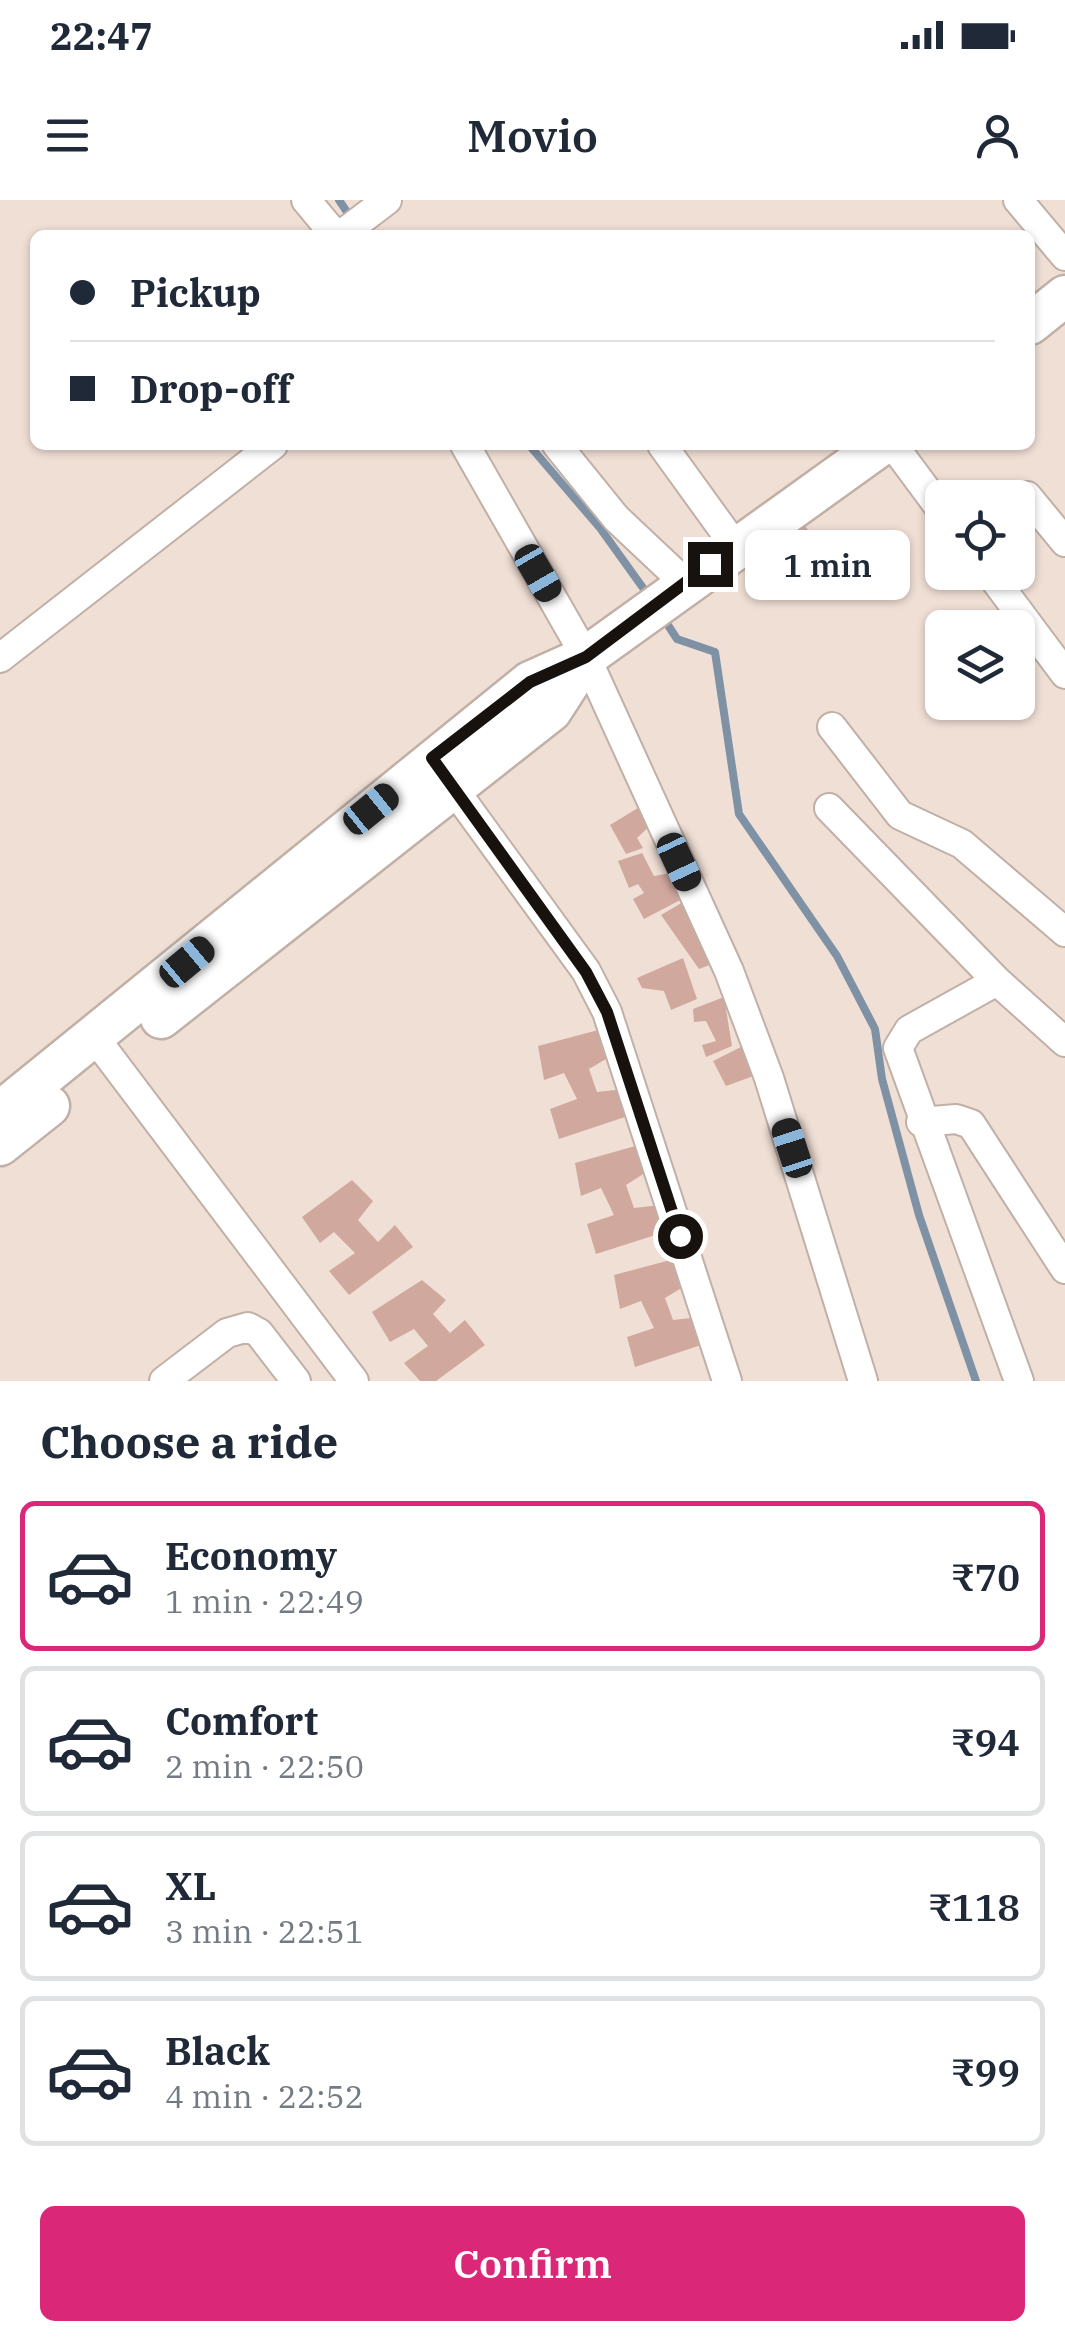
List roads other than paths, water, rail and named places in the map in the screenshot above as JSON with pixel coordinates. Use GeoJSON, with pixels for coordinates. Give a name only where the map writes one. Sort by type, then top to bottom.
{"type":"FeatureCollection","features":[{"type":"Feature","properties":{"kind":"street"},"geometry":{"type":"LineString","coordinates":[[306,200],[341,230]]}},
{"type":"Feature","properties":{"kind":"street"},"geometry":{"type":"LineString","coordinates":[[1018,200],[1065,256]]}},
{"type":"Feature","properties":{"kind":"street"},"geometry":{"type":"LineString","coordinates":[[346,230],[382,204]]}},
{"type":"Feature","properties":{"kind":"street"},"geometry":{"type":"LineString","coordinates":[[0,658],[268,450]]}},
{"type":"Feature","properties":{"kind":"street"},"geometry":{"type":"LineString","coordinates":[[467,450],[586,657],[747,1016],[862,1381]]}},
{"type":"Feature","properties":{"kind":"street"},"geometry":{"type":"LineString","coordinates":[[561,450],[616,518],[681,586]]}},
{"type":"Feature","properties":{"kind":"street"},"geometry":{"type":"LineString","coordinates":[[666,450],[735,546]]}},
{"type":"Feature","properties":{"kind":"street"},"geometry":{"type":"LineString","coordinates":[[897,450],[925,487]]}},
{"type":"Feature","properties":{"kind":"street"},"geometry":{"type":"LineString","coordinates":[[0,1145],[102,1048],[443,773],[530,682],[586,657],[860,451]]}},
{"type":"Feature","properties":{"kind":"street"},"geometry":{"type":"LineString","coordinates":[[1035,506],[1065,542]]}},
{"type":"Feature","properties":{"kind":"street"},"geometry":{"type":"LineString","coordinates":[[1002,590],[1065,674]]}},
{"type":"Feature","properties":{"kind":"street"},"geometry":{"type":"LineString","coordinates":[[832,727],[900,815],[962,844],[1065,932]]}},
{"type":"Feature","properties":{"kind":"street"},"geometry":{"type":"LineString","coordinates":[[443,773],[586,972],[607,1012],[726,1381]]}},
{"type":"Feature","properties":{"kind":"street"},"geometry":{"type":"LineString","coordinates":[[829,808],[997,981],[1065,1042]]}},
{"type":"Feature","properties":{"kind":"street"},"geometry":{"type":"LineString","coordinates":[[997,981],[901,1038],[899,1060],[1020,1381]]}},
{"type":"Feature","properties":{"kind":"street"},"geometry":{"type":"LineString","coordinates":[[0,1112],[102,1048]]}},
{"type":"Feature","properties":{"kind":"street"},"geometry":{"type":"LineString","coordinates":[[102,1048],[354,1381]]}},
{"type":"Feature","properties":{"kind":"street"},"geometry":{"type":"LineString","coordinates":[[921,1122],[956,1119],[971,1124],[1065,1269]]}},
{"type":"Feature","properties":{"kind":"street"},"geometry":{"type":"LineString","coordinates":[[164,1381],[226,1332],[248,1327],[259,1334],[296,1381]]}},
{"type":"Feature","properties":{"kind":"waterway"},"geometry":{"type":"LineString","coordinates":[[339,200],[353,221]]}},
{"type":"Feature","properties":{"kind":"waterway"},"geometry":{"type":"LineString","coordinates":[[533,450],[600,528],[651,599]]}},
{"type":"Feature","properties":{"kind":"waterway"},"geometry":{"type":"LineString","coordinates":[[664,619],[677,639],[715,652],[739,814],[837,956],[875,1029],[882,1079],[919,1215],[976,1381]]}}]}
